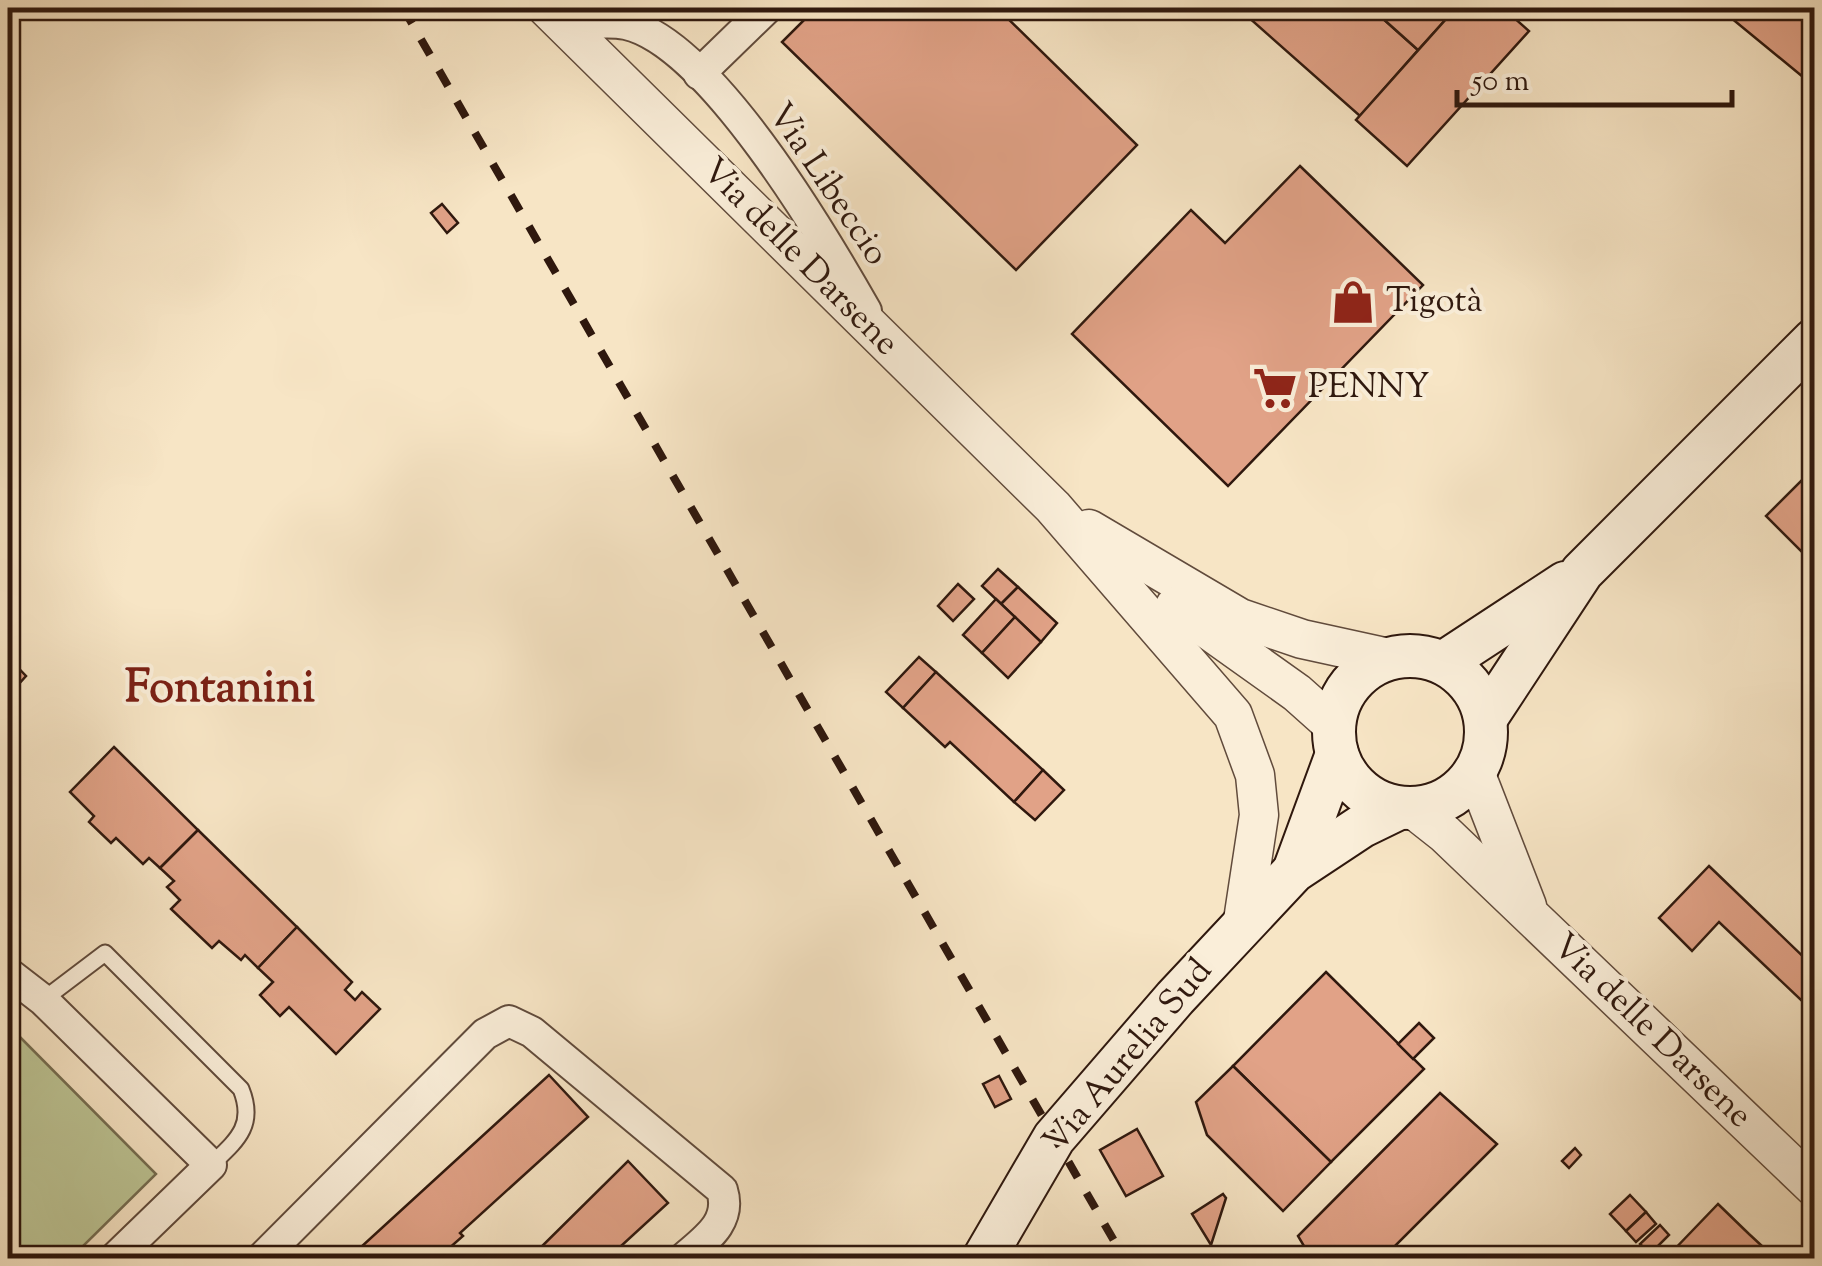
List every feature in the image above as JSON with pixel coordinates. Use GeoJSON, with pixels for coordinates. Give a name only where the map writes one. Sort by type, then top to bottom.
{"type":"FeatureCollection","features":[{"type":"Feature","properties":{"kind":"main road"},"geometry":{"type":"LineString","coordinates":[[1486,718],[1582,572],[1814,340]]}},
{"type":"Feature","properties":{"kind":"main road"},"geometry":{"type":"LineString","coordinates":[[1443,663],[1582,572]]}},
{"type":"Feature","properties":{"kind":"main road"},"geometry":{"type":"LineString","coordinates":[[1389,658],[1426,657],[1443,663],[1470,686],[1486,718],[1487,737],[1476,772]]}},
{"type":"Feature","properties":{"kind":"main road","name":"Via Aurelia Sud"},"geometry":{"type":"LineString","coordinates":[[1294,871],[1351,684],[1389,658]]}},
{"type":"Feature","properties":{"kind":"main road"},"geometry":{"type":"LineString","coordinates":[[1336,740],[1360,790],[1405,808]]}},
{"type":"Feature","properties":{"kind":"main road","name":"Via Aurelia Sud"},"geometry":{"type":"LineString","coordinates":[[984,1258],[1054,1138],[1294,871],[1362,826],[1405,808],[1448,799],[1476,772]]}},
{"type":"Feature","properties":{"kind":"street"},"geometry":{"type":"LineString","coordinates":[[700,74],[767,8]]}},
{"type":"Feature","properties":{"kind":"street","name":"Via Libeccio"},"geometry":{"type":"LineString","coordinates":[[555,16],[624,23],[654,35],[700,74],[808,212],[885,344]]}},
{"type":"Feature","properties":{"kind":"street","name":"Via delle Darsene"},"geometry":{"type":"LineString","coordinates":[[555,16],[1053,506],[1222,702],[1244,738],[1255,775],[1257,850],[1242,927]]}},
{"type":"Feature","properties":{"kind":"street","name":"Via delle Darsene"},"geometry":{"type":"LineString","coordinates":[[1053,506],[1240,618],[1302,639],[1389,658]]}},
{"type":"Feature","properties":{"kind":"street","name":"Via delle Darsene"},"geometry":{"type":"LineString","coordinates":[[1122,550],[1170,603],[1297,693],[1336,740]]}},
{"type":"Feature","properties":{"kind":"street","name":"Via delle Darsene"},"geometry":{"type":"LineString","coordinates":[[1476,772],[1532,918]]}},
{"type":"Feature","properties":{"kind":"street","name":"Via delle Darsene"},"geometry":{"type":"LineString","coordinates":[[1405,808],[1532,918],[1814,1187]]}},
{"type":"Feature","properties":{"kind":"street"},"geometry":{"type":"LineString","coordinates":[[8,972],[43,1000],[211,1165],[115,1258]]}},
{"type":"Feature","properties":{"kind":"street"},"geometry":{"type":"LineString","coordinates":[[262,1258],[485,1034],[509,1021],[532,1032],[722,1190],[726,1204],[719,1225],[684,1258]]}},
{"type":"Feature","properties":{"kind":"lane"},"geometry":{"type":"LineString","coordinates":[[43,1000],[104,953],[241,1090],[248,1118],[243,1135],[211,1165]]}},
{"type":"Feature","properties":{"kind":"green space"},"geometry":{"type":"Polygon","coordinates":[[[12,1029],[156,1174],[71,1258],[8,1258],[8,1033],[12,1029]]]}},
{"type":"Feature","properties":{"kind":"building"},"geometry":{"type":"Polygon","coordinates":[[[816,8],[997,8],[1137,145],[1016,270],[782,42],[816,8]]]}},
{"type":"Feature","properties":{"kind":"building"},"geometry":{"type":"Polygon","coordinates":[[[1238,8],[1371,8],[1418,50],[1360,116],[1238,8]]]}},
{"type":"Feature","properties":{"kind":"building"},"geometry":{"type":"Polygon","coordinates":[[[1371,8],[1456,8],[1418,50],[1371,8]]]}},
{"type":"Feature","properties":{"kind":"building"},"geometry":{"type":"Polygon","coordinates":[[[1456,8],[1503,8],[1529,31],[1407,166],[1356,120],[1456,8]]]}},
{"type":"Feature","properties":{"kind":"building"},"geometry":{"type":"Polygon","coordinates":[[[1719,8],[1814,8],[1814,86],[1719,8]]]}},
{"type":"Feature","properties":{"kind":"building"},"geometry":{"type":"Polygon","coordinates":[[[1300,166],[1423,285],[1228,486],[1072,334],[1191,210],[1225,243],[1300,166]]]}},
{"type":"Feature","properties":{"kind":"building"},"geometry":{"type":"Polygon","coordinates":[[[442,204],[458,223],[447,233],[431,213],[442,204]]]}},
{"type":"Feature","properties":{"kind":"building"},"geometry":{"type":"Polygon","coordinates":[[[1808,474],[1814,480],[1813,563],[1766,516],[1808,474]]]}},
{"type":"Feature","properties":{"kind":"building"},"geometry":{"type":"Polygon","coordinates":[[[998,569],[1018,587],[1001,604],[982,586],[998,569]]]}},
{"type":"Feature","properties":{"kind":"building"},"geometry":{"type":"Polygon","coordinates":[[[958,584],[974,599],[953,621],[938,606],[958,584]]]}},
{"type":"Feature","properties":{"kind":"building"},"geometry":{"type":"Polygon","coordinates":[[[1018,587],[1057,623],[1041,642],[1001,604],[1018,587]]]}},
{"type":"Feature","properties":{"kind":"building"},"geometry":{"type":"Polygon","coordinates":[[[996,599],[1015,617],[982,653],[963,635],[996,599]]]}},
{"type":"Feature","properties":{"kind":"building"},"geometry":{"type":"Polygon","coordinates":[[[1015,617],[1041,642],[1008,678],[982,653],[1015,617]]]}},
{"type":"Feature","properties":{"kind":"building"},"geometry":{"type":"Polygon","coordinates":[[[8,657],[26,676],[8,696],[8,657]]]}},
{"type":"Feature","properties":{"kind":"building"},"geometry":{"type":"Polygon","coordinates":[[[919,657],[936,672],[903,708],[886,692],[919,657]]]}},
{"type":"Feature","properties":{"kind":"building"},"geometry":{"type":"Polygon","coordinates":[[[936,672],[1043,770],[1014,802],[950,742],[945,747],[903,708],[936,672]]]}},
{"type":"Feature","properties":{"kind":"building"},"geometry":{"type":"Polygon","coordinates":[[[114,747],[198,830],[160,868],[149,858],[143,864],[116,838],[111,843],[89,822],[94,816],[70,792],[114,747]]]}},
{"type":"Feature","properties":{"kind":"building"},"geometry":{"type":"Polygon","coordinates":[[[1043,770],[1064,790],[1035,820],[1014,802],[1043,770]]]}},
{"type":"Feature","properties":{"kind":"building"},"geometry":{"type":"Polygon","coordinates":[[[198,830],[297,927],[258,968],[245,955],[241,960],[219,941],[212,948],[171,909],[180,900],[167,887],[174,881],[160,868],[198,830]]]}},
{"type":"Feature","properties":{"kind":"building"},"geometry":{"type":"Polygon","coordinates":[[[1709,866],[1814,967],[1814,985],[1801,1000],[1719,922],[1692,951],[1659,918],[1709,866]]]}},
{"type":"Feature","properties":{"kind":"building"},"geometry":{"type":"Polygon","coordinates":[[[297,927],[352,982],[345,990],[355,1000],[362,992],[380,1009],[336,1054],[289,1007],[280,1016],[260,995],[273,982],[258,968],[297,927]]]}},
{"type":"Feature","properties":{"kind":"building"},"geometry":{"type":"Polygon","coordinates":[[[1326,972],[1424,1069],[1331,1162],[1233,1066],[1326,972]]]}},
{"type":"Feature","properties":{"kind":"building"},"geometry":{"type":"Polygon","coordinates":[[[1419,1023],[1434,1038],[1413,1059],[1398,1044],[1419,1023]]]}},
{"type":"Feature","properties":{"kind":"building"},"geometry":{"type":"Polygon","coordinates":[[[1233,1066],[1331,1162],[1283,1211],[1207,1135],[1196,1102],[1233,1066]]]}},
{"type":"Feature","properties":{"kind":"building"},"geometry":{"type":"Polygon","coordinates":[[[549,1075],[588,1117],[460,1233],[463,1236],[438,1258],[349,1258],[549,1075]]]}},
{"type":"Feature","properties":{"kind":"building"},"geometry":{"type":"Polygon","coordinates":[[[999,1076],[1011,1099],[995,1107],[983,1084],[999,1076]]]}},
{"type":"Feature","properties":{"kind":"building"},"geometry":{"type":"Polygon","coordinates":[[[1440,1093],[1497,1144],[1383,1258],[1311,1258],[1298,1236],[1440,1093]]]}},
{"type":"Feature","properties":{"kind":"building"},"geometry":{"type":"Polygon","coordinates":[[[1137,1129],[1163,1176],[1126,1196],[1100,1150],[1137,1129]]]}},
{"type":"Feature","properties":{"kind":"building"},"geometry":{"type":"Polygon","coordinates":[[[1575,1148],[1581,1155],[1569,1168],[1562,1161],[1575,1148]]]}},
{"type":"Feature","properties":{"kind":"building"},"geometry":{"type":"Polygon","coordinates":[[[628,1161],[668,1203],[608,1258],[530,1258],[628,1161]]]}},
{"type":"Feature","properties":{"kind":"building"},"geometry":{"type":"Polygon","coordinates":[[[1223,1194],[1226,1198],[1211,1245],[1192,1214],[1223,1194]]]}},
{"type":"Feature","properties":{"kind":"building"},"geometry":{"type":"Polygon","coordinates":[[[1630,1195],[1646,1212],[1626,1231],[1610,1214],[1630,1195]]]}},
{"type":"Feature","properties":{"kind":"building"},"geometry":{"type":"Polygon","coordinates":[[[1718,1204],[1775,1258],[1669,1255],[1718,1204]]]}},
{"type":"Feature","properties":{"kind":"building"},"geometry":{"type":"Polygon","coordinates":[[[1646,1212],[1656,1224],[1636,1242],[1626,1231],[1646,1212]]]}},
{"type":"Feature","properties":{"kind":"building"},"geometry":{"type":"Polygon","coordinates":[[[1660,1225],[1669,1235],[1650,1254],[1640,1244],[1660,1225]]]}},
{"type":"Feature","properties":{"kind":"railway"},"geometry":{"type":"LineString","coordinates":[[403,8],[1124,1258]]}},
{"type":"Feature","properties":{"kind":"place","name":"Tigotà"},"geometry":{"type":"Point","coordinates":[1353,302]}},
{"type":"Feature","properties":{"kind":"place","name":"PENNY"},"geometry":{"type":"Point","coordinates":[1275,388]}},
{"type":"Feature","properties":{"kind":"district","name":"Fontanini"},"geometry":{"type":"Point","coordinates":[220,690]}}]}
